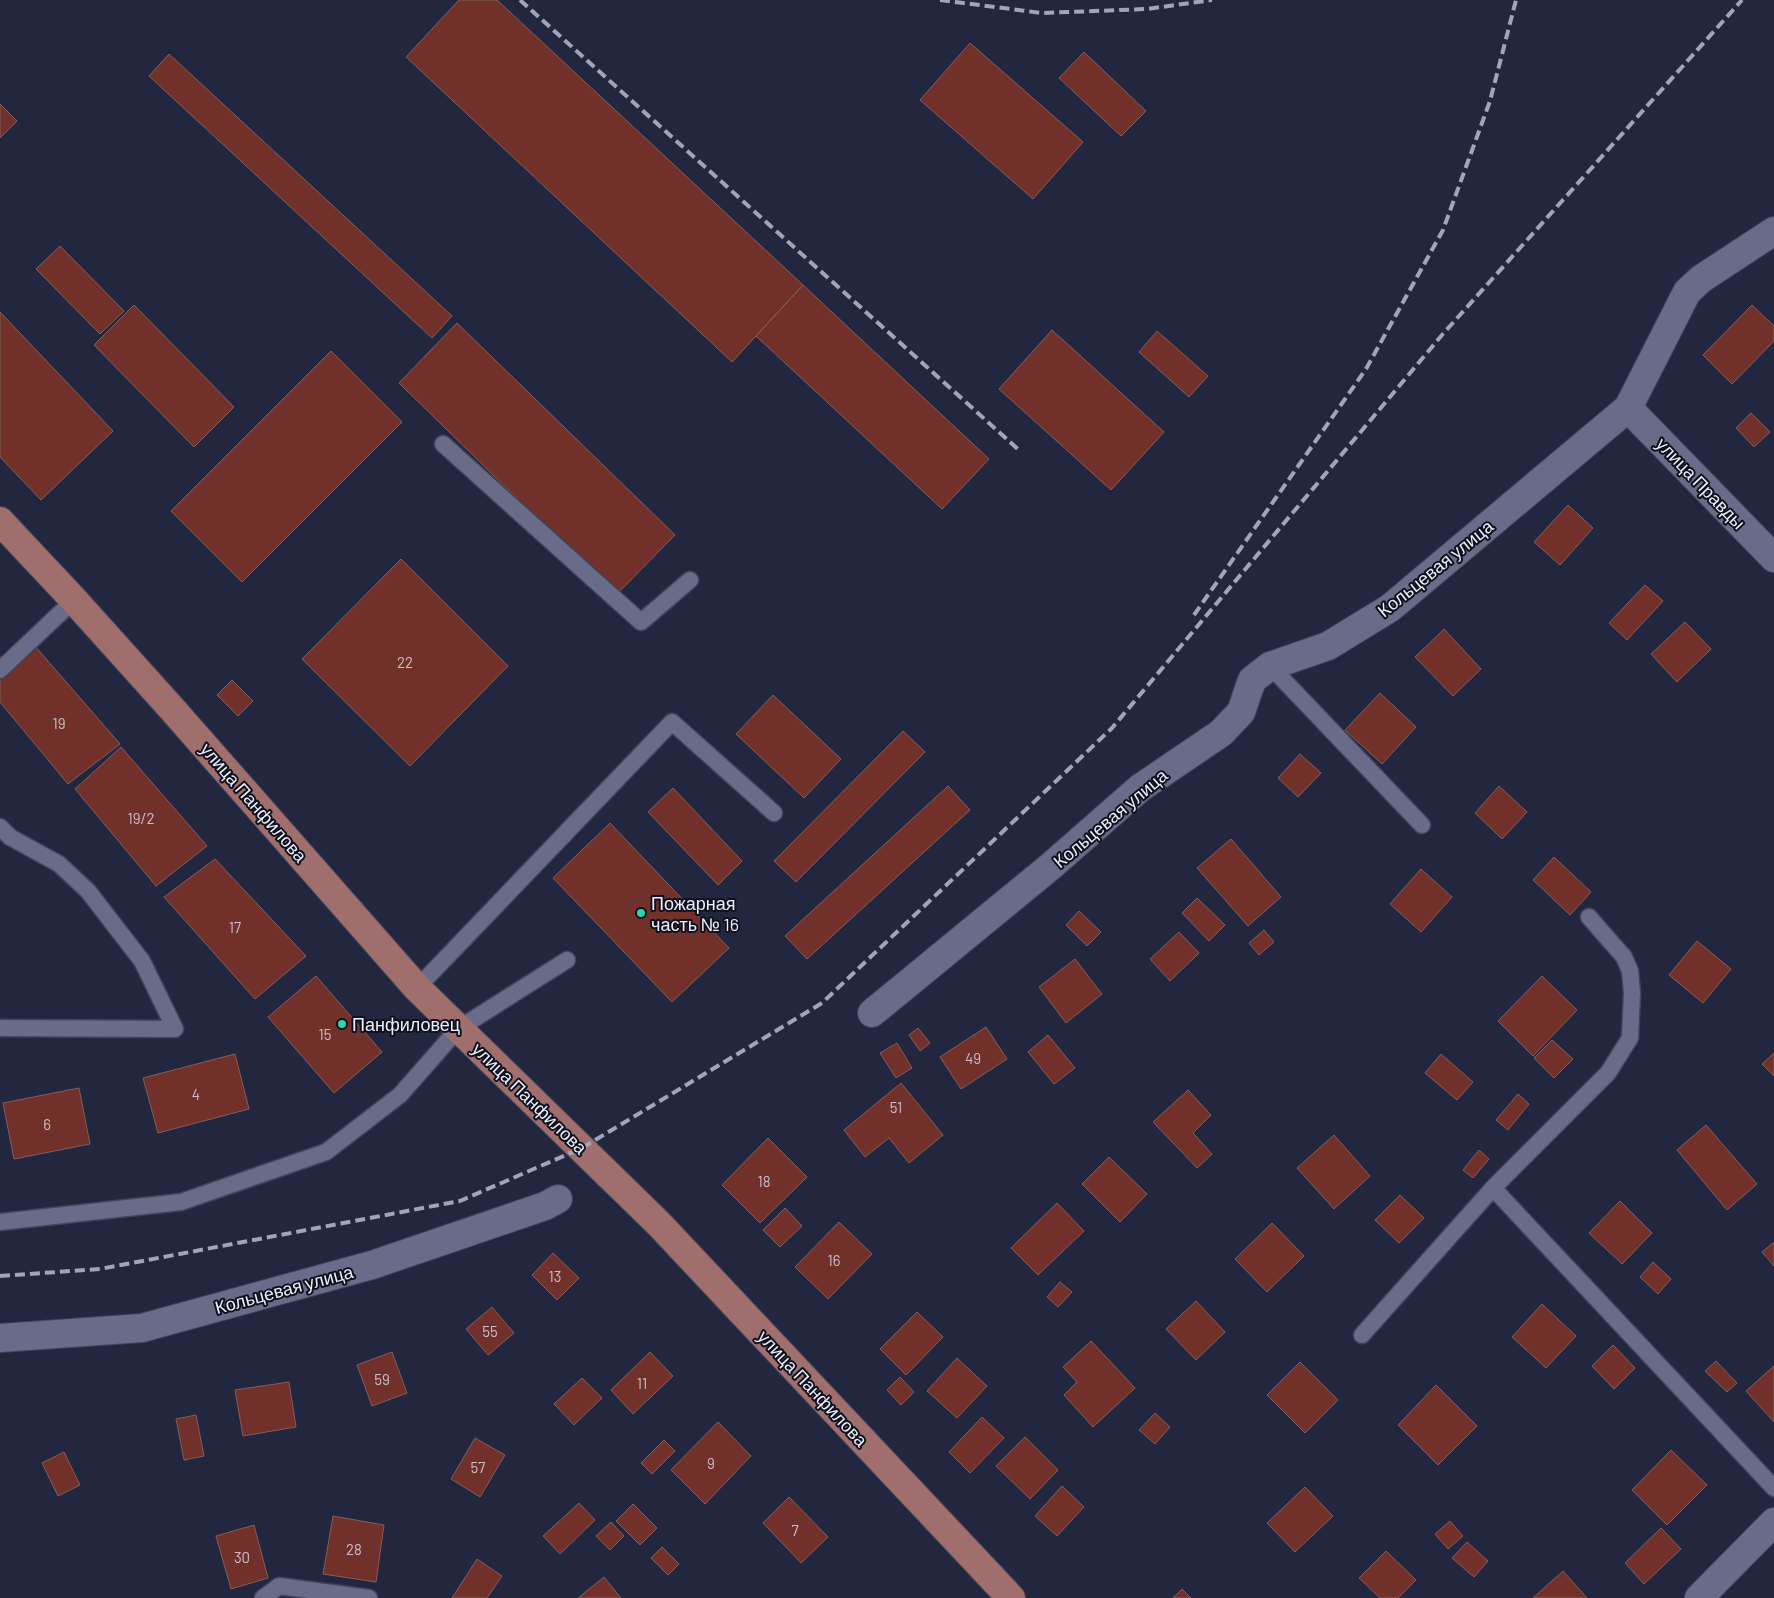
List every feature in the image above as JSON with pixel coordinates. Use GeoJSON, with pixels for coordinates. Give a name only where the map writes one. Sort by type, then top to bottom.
{"type":"FeatureCollection","features":[{"type":"Feature","properties":{"kind":"main road","name":"улица Панфилова"},"geometry":{"type":"LineString","coordinates":[[0,521],[74,600],[417,988],[659,1224],[1011,1598]]}},
{"type":"Feature","properties":{"kind":"street","name":"Кольцевая улица"},"geometry":{"type":"LineString","coordinates":[[872,1013],[1051,866],[1140,788],[1221,733],[1241,712],[1252,680],[1270,666],[1328,646],[1390,608],[1628,408],[1687,292],[1701,278],[1774,231]]}},
{"type":"Feature","properties":{"kind":"street","name":"улица Правды"},"geometry":{"type":"LineString","coordinates":[[1628,408],[1774,558]]}},
{"type":"Feature","properties":{"kind":"street","name":"Кольцевая улица"},"geometry":{"type":"LineString","coordinates":[[0,1338],[142,1328],[372,1265],[545,1206],[558,1199]]}},
{"type":"Feature","properties":{"kind":"street"},"geometry":{"type":"LineString","coordinates":[[1699,1598],[1774,1522]]}},
{"type":"Feature","properties":{"kind":"lane"},"geometry":{"type":"LineString","coordinates":[[443,444],[641,622],[690,580]]}},
{"type":"Feature","properties":{"kind":"lane"},"geometry":{"type":"LineString","coordinates":[[0,670],[74,600]]}},
{"type":"Feature","properties":{"kind":"lane"},"geometry":{"type":"LineString","coordinates":[[1270,666],[1422,825]]}},
{"type":"Feature","properties":{"kind":"lane"},"geometry":{"type":"LineString","coordinates":[[417,988],[672,722],[774,813]]}},
{"type":"Feature","properties":{"kind":"lane"},"geometry":{"type":"LineString","coordinates":[[0,827],[10,837],[59,864],[88,891],[142,961],[175,1029],[0,1028]]}},
{"type":"Feature","properties":{"kind":"lane"},"geometry":{"type":"LineString","coordinates":[[1362,1335],[1493,1188],[1608,1073],[1630,1038],[1632,993],[1630,971],[1624,956],[1589,917]]}},
{"type":"Feature","properties":{"kind":"lane"},"geometry":{"type":"LineString","coordinates":[[0,1222],[181,1202],[326,1152],[400,1095],[458,1029],[567,960]]}},
{"type":"Feature","properties":{"kind":"lane"},"geometry":{"type":"LineString","coordinates":[[1493,1188],[1774,1488]]}},
{"type":"Feature","properties":{"kind":"lane"},"geometry":{"type":"LineString","coordinates":[[262,1598],[279,1586],[369,1598]]}},
{"type":"Feature","properties":{"kind":"building"},"geometry":{"type":"Polygon","coordinates":[[[459,0],[497,0],[803,285],[732,362],[406,57],[459,0]]]}},
{"type":"Feature","properties":{"kind":"building"},"geometry":{"type":"Polygon","coordinates":[[[970,43],[1083,142],[1033,199],[920,100],[970,43]]]}},
{"type":"Feature","properties":{"kind":"building"},"geometry":{"type":"Polygon","coordinates":[[[1084,52],[1146,111],[1121,136],[1059,78],[1084,52]]]}},
{"type":"Feature","properties":{"kind":"building"},"geometry":{"type":"Polygon","coordinates":[[[169,54],[452,316],[432,338],[149,76],[169,54]]]}},
{"type":"Feature","properties":{"kind":"building"},"geometry":{"type":"Polygon","coordinates":[[[0,104],[17,121],[0,138],[0,104]]]}},
{"type":"Feature","properties":{"kind":"building"},"geometry":{"type":"Polygon","coordinates":[[[60,246],[124,311],[100,334],[36,269],[60,246]]]}},
{"type":"Feature","properties":{"kind":"building"},"geometry":{"type":"Polygon","coordinates":[[[803,285],[989,459],[942,509],[756,336],[803,285]]]}},
{"type":"Feature","properties":{"kind":"building"},"geometry":{"type":"Polygon","coordinates":[[[134,305],[234,407],[194,447],[94,345],[134,305]]]}},
{"type":"Feature","properties":{"kind":"building"},"geometry":{"type":"Polygon","coordinates":[[[1752,305],[1774,326],[1774,341],[1732,384],[1703,355],[1752,305]]]}},
{"type":"Feature","properties":{"kind":"building"},"geometry":{"type":"Polygon","coordinates":[[[0,312],[113,431],[41,500],[0,457],[0,312]]]}},
{"type":"Feature","properties":{"kind":"building"},"geometry":{"type":"Polygon","coordinates":[[[457,323],[675,535],[616,595],[399,383],[457,323]]]}},
{"type":"Feature","properties":{"kind":"building"},"geometry":{"type":"Polygon","coordinates":[[[1052,330],[1164,432],[1111,490],[999,389],[1052,330]]]}},
{"type":"Feature","properties":{"kind":"building"},"geometry":{"type":"Polygon","coordinates":[[[1157,331],[1208,376],[1189,397],[1139,352],[1157,331]]]}},
{"type":"Feature","properties":{"kind":"building"},"geometry":{"type":"Polygon","coordinates":[[[331,351],[402,422],[242,582],[171,511],[331,351]]]}},
{"type":"Feature","properties":{"kind":"building"},"geometry":{"type":"Polygon","coordinates":[[[1751,413],[1770,432],[1754,447],[1736,428],[1751,413]]]}},
{"type":"Feature","properties":{"kind":"building"},"geometry":{"type":"Polygon","coordinates":[[[1568,505],[1593,528],[1560,565],[1534,542],[1568,505]]]}},
{"type":"Feature","properties":{"kind":"building"},"geometry":{"type":"Polygon","coordinates":[[[401,559],[508,666],[410,766],[302,659],[401,559]]]}},
{"type":"Feature","properties":{"kind":"building"},"geometry":{"type":"Polygon","coordinates":[[[1645,585],[1663,601],[1627,640],[1609,623],[1645,585]]]}},
{"type":"Feature","properties":{"kind":"building"},"geometry":{"type":"Polygon","coordinates":[[[1685,622],[1711,649],[1677,682],[1651,654],[1685,622]]]}},
{"type":"Feature","properties":{"kind":"building"},"geometry":{"type":"Polygon","coordinates":[[[1444,629],[1481,669],[1453,696],[1415,657],[1444,629]]]}},
{"type":"Feature","properties":{"kind":"building"},"geometry":{"type":"Polygon","coordinates":[[[34,645],[120,744],[68,784],[0,702],[0,676],[34,645]]]}},
{"type":"Feature","properties":{"kind":"building"},"geometry":{"type":"Polygon","coordinates":[[[232,680],[253,701],[238,716],[217,695],[232,680]]]}},
{"type":"Feature","properties":{"kind":"building"},"geometry":{"type":"Polygon","coordinates":[[[1380,693],[1416,727],[1382,764],[1345,730],[1380,693]]]}},
{"type":"Feature","properties":{"kind":"building"},"geometry":{"type":"Polygon","coordinates":[[[773,695],[841,759],[804,798],[736,734],[773,695]]]}},
{"type":"Feature","properties":{"kind":"building"},"geometry":{"type":"Polygon","coordinates":[[[903,731],[925,752],[796,882],[774,861],[903,731]]]}},
{"type":"Feature","properties":{"kind":"building"},"geometry":{"type":"Polygon","coordinates":[[[121,747],[207,846],[156,886],[75,789],[121,747]]]}},
{"type":"Feature","properties":{"kind":"building"},"geometry":{"type":"Polygon","coordinates":[[[1300,754],[1321,773],[1298,797],[1278,778],[1300,754]]]}},
{"type":"Feature","properties":{"kind":"building"},"geometry":{"type":"Polygon","coordinates":[[[948,786],[970,810],[807,959],[785,936],[948,786]]]}},
{"type":"Feature","properties":{"kind":"building"},"geometry":{"type":"Polygon","coordinates":[[[1499,786],[1527,812],[1502,839],[1475,813],[1499,786]]]}},
{"type":"Feature","properties":{"kind":"building"},"geometry":{"type":"Polygon","coordinates":[[[673,788],[742,861],[718,885],[648,812],[673,788]]]}},
{"type":"Feature","properties":{"kind":"building","name":"Пожарная часть № 16"},"geometry":{"type":"Polygon","coordinates":[[[610,823],[729,948],[672,1002],[553,878],[610,823]]]}},
{"type":"Feature","properties":{"kind":"building"},"geometry":{"type":"Polygon","coordinates":[[[1231,839],[1281,897],[1248,926],[1197,868],[1231,839]]]}},
{"type":"Feature","properties":{"kind":"building"},"geometry":{"type":"Polygon","coordinates":[[[1554,857],[1591,892],[1570,915],[1533,880],[1554,857]]]}},
{"type":"Feature","properties":{"kind":"building"},"geometry":{"type":"Polygon","coordinates":[[[215,859],[306,956],[255,999],[164,897],[215,859]]]}},
{"type":"Feature","properties":{"kind":"building"},"geometry":{"type":"Polygon","coordinates":[[[1421,869],[1452,897],[1421,932],[1390,904],[1421,869]]]}},
{"type":"Feature","properties":{"kind":"building"},"geometry":{"type":"Polygon","coordinates":[[[1197,898],[1225,925],[1209,941],[1182,913],[1197,898]]]}},
{"type":"Feature","properties":{"kind":"building"},"geometry":{"type":"Polygon","coordinates":[[[1079,911],[1101,932],[1087,946],[1066,925],[1079,911]]]}},
{"type":"Feature","properties":{"kind":"building"},"geometry":{"type":"Polygon","coordinates":[[[1264,930],[1274,942],[1259,955],[1249,943],[1264,930]]]}},
{"type":"Feature","properties":{"kind":"building"},"geometry":{"type":"Polygon","coordinates":[[[1179,932],[1199,953],[1170,981],[1150,959],[1179,932]]]}},
{"type":"Feature","properties":{"kind":"building"},"geometry":{"type":"Polygon","coordinates":[[[1697,941],[1731,969],[1703,1003],[1669,975],[1697,941]]]}},
{"type":"Feature","properties":{"kind":"building"},"geometry":{"type":"Polygon","coordinates":[[[1075,959],[1102,994],[1066,1023],[1039,987],[1075,959]]]}},
{"type":"Feature","properties":{"kind":"building"},"geometry":{"type":"Polygon","coordinates":[[[316,976],[382,1052],[334,1093],[268,1017],[316,976]]]}},
{"type":"Feature","properties":{"kind":"building"},"geometry":{"type":"Polygon","coordinates":[[[1542,976],[1577,1010],[1533,1056],[1498,1021],[1542,976]]]}},
{"type":"Feature","properties":{"kind":"building"},"geometry":{"type":"Polygon","coordinates":[[[986,1027],[1007,1059],[961,1089],[940,1057],[986,1027]]]}},
{"type":"Feature","properties":{"kind":"building"},"geometry":{"type":"Polygon","coordinates":[[[918,1028],[930,1043],[920,1051],[909,1035],[918,1028]]]}},
{"type":"Feature","properties":{"kind":"building"},"geometry":{"type":"Polygon","coordinates":[[[1048,1035],[1075,1068],[1054,1084],[1028,1052],[1048,1035]]]}},
{"type":"Feature","properties":{"kind":"building"},"geometry":{"type":"Polygon","coordinates":[[[1552,1040],[1573,1059],[1554,1078],[1534,1058],[1552,1040]]]}},
{"type":"Feature","properties":{"kind":"building"},"geometry":{"type":"Polygon","coordinates":[[[897,1043],[912,1068],[896,1078],[880,1053],[897,1043]]]}},
{"type":"Feature","properties":{"kind":"building"},"geometry":{"type":"Polygon","coordinates":[[[1774,1053],[1774,1076],[1762,1064],[1774,1053]]]}},
{"type":"Feature","properties":{"kind":"building"},"geometry":{"type":"Polygon","coordinates":[[[235,1054],[249,1109],[158,1133],[143,1078],[235,1054]]]}},
{"type":"Feature","properties":{"kind":"building"},"geometry":{"type":"Polygon","coordinates":[[[1441,1054],[1473,1082],[1457,1100],[1425,1073],[1441,1054]]]}},
{"type":"Feature","properties":{"kind":"building"},"geometry":{"type":"Polygon","coordinates":[[[901,1083],[943,1135],[909,1163],[889,1138],[865,1157],[844,1130],[901,1083]]]}},
{"type":"Feature","properties":{"kind":"building"},"geometry":{"type":"Polygon","coordinates":[[[79,1088],[90,1144],[14,1159],[3,1103],[79,1088]]]}},
{"type":"Feature","properties":{"kind":"building"},"geometry":{"type":"Polygon","coordinates":[[[1188,1090],[1211,1115],[1193,1133],[1212,1154],[1197,1168],[1153,1122],[1188,1090]]]}},
{"type":"Feature","properties":{"kind":"building"},"geometry":{"type":"Polygon","coordinates":[[[1518,1094],[1529,1104],[1508,1130],[1496,1120],[1518,1094]]]}},
{"type":"Feature","properties":{"kind":"building"},"geometry":{"type":"Polygon","coordinates":[[[1706,1125],[1757,1184],[1727,1210],[1677,1150],[1706,1125]]]}},
{"type":"Feature","properties":{"kind":"building"},"geometry":{"type":"Polygon","coordinates":[[[1334,1135],[1370,1176],[1334,1209],[1297,1168],[1334,1135]]]}},
{"type":"Feature","properties":{"kind":"building"},"geometry":{"type":"Polygon","coordinates":[[[768,1138],[807,1177],[760,1223],[722,1185],[768,1138]]]}},
{"type":"Feature","properties":{"kind":"building"},"geometry":{"type":"Polygon","coordinates":[[[1479,1150],[1489,1159],[1473,1178],[1463,1170],[1479,1150]]]}},
{"type":"Feature","properties":{"kind":"building"},"geometry":{"type":"Polygon","coordinates":[[[1109,1157],[1147,1194],[1120,1222],[1082,1184],[1109,1157]]]}},
{"type":"Feature","properties":{"kind":"building"},"geometry":{"type":"Polygon","coordinates":[[[1400,1195],[1424,1218],[1399,1243],[1375,1220],[1400,1195]]]}},
{"type":"Feature","properties":{"kind":"building"},"geometry":{"type":"Polygon","coordinates":[[[1620,1201],[1652,1233],[1622,1264],[1589,1233],[1620,1201]]]}},
{"type":"Feature","properties":{"kind":"building"},"geometry":{"type":"Polygon","coordinates":[[[1057,1203],[1084,1231],[1038,1275],[1011,1248],[1057,1203]]]}},
{"type":"Feature","properties":{"kind":"building"},"geometry":{"type":"Polygon","coordinates":[[[785,1208],[802,1226],[780,1247],[763,1230],[785,1208]]]}},
{"type":"Feature","properties":{"kind":"building"},"geometry":{"type":"Polygon","coordinates":[[[839,1222],[872,1254],[828,1299],[795,1267],[839,1222]]]}},
{"type":"Feature","properties":{"kind":"building"},"geometry":{"type":"Polygon","coordinates":[[[1272,1223],[1304,1256],[1267,1292],[1235,1259],[1272,1223]]]}},
{"type":"Feature","properties":{"kind":"building"},"geometry":{"type":"Polygon","coordinates":[[[1774,1243],[1774,1266],[1762,1252],[1774,1243]]]}},
{"type":"Feature","properties":{"kind":"building"},"geometry":{"type":"Polygon","coordinates":[[[553,1253],[579,1278],[557,1300],[532,1275],[553,1253]]]}},
{"type":"Feature","properties":{"kind":"building"},"geometry":{"type":"Polygon","coordinates":[[[1653,1262],[1671,1279],[1658,1294],[1640,1277],[1653,1262]]]}},
{"type":"Feature","properties":{"kind":"building"},"geometry":{"type":"Polygon","coordinates":[[[1060,1282],[1072,1292],[1058,1307],[1047,1297],[1060,1282]]]}},
{"type":"Feature","properties":{"kind":"building"},"geometry":{"type":"Polygon","coordinates":[[[1196,1301],[1225,1332],[1196,1360],[1166,1329],[1196,1301]]]}},
{"type":"Feature","properties":{"kind":"building"},"geometry":{"type":"Polygon","coordinates":[[[1542,1304],[1576,1336],[1546,1368],[1512,1337],[1542,1304]]]}},
{"type":"Feature","properties":{"kind":"building"},"geometry":{"type":"Polygon","coordinates":[[[492,1307],[514,1333],[488,1355],[466,1329],[492,1307]]]}},
{"type":"Feature","properties":{"kind":"building"},"geometry":{"type":"Polygon","coordinates":[[[917,1312],[943,1337],[906,1375],[880,1349],[917,1312]]]}},
{"type":"Feature","properties":{"kind":"building"},"geometry":{"type":"Polygon","coordinates":[[[1091,1341],[1135,1388],[1093,1427],[1064,1395],[1077,1382],[1063,1367],[1091,1341]]]}},
{"type":"Feature","properties":{"kind":"building"},"geometry":{"type":"Polygon","coordinates":[[[1613,1345],[1635,1368],[1614,1389],[1592,1366],[1613,1345]]]}},
{"type":"Feature","properties":{"kind":"building"},"geometry":{"type":"Polygon","coordinates":[[[392,1352],[407,1393],[372,1406],[357,1365],[392,1352]]]}},
{"type":"Feature","properties":{"kind":"building"},"geometry":{"type":"Polygon","coordinates":[[[650,1352],[673,1376],[633,1414],[611,1390],[650,1352]]]}},
{"type":"Feature","properties":{"kind":"building"},"geometry":{"type":"Polygon","coordinates":[[[957,1358],[987,1386],[957,1418],[927,1391],[957,1358]]]}},
{"type":"Feature","properties":{"kind":"building"},"geometry":{"type":"Polygon","coordinates":[[[1716,1361],[1737,1383],[1727,1392],[1705,1371],[1716,1361]]]}},
{"type":"Feature","properties":{"kind":"building"},"geometry":{"type":"Polygon","coordinates":[[[1300,1362],[1338,1400],[1305,1433],[1267,1395],[1300,1362]]]}},
{"type":"Feature","properties":{"kind":"building"},"geometry":{"type":"Polygon","coordinates":[[[1774,1366],[1774,1422],[1746,1391],[1774,1366]]]}},
{"type":"Feature","properties":{"kind":"building"},"geometry":{"type":"Polygon","coordinates":[[[900,1377],[914,1392],[901,1405],[887,1390],[900,1377]]]}},
{"type":"Feature","properties":{"kind":"building"},"geometry":{"type":"Polygon","coordinates":[[[582,1378],[602,1398],[574,1425],[554,1404],[582,1378]]]}},
{"type":"Feature","properties":{"kind":"building"},"geometry":{"type":"Polygon","coordinates":[[[289,1382],[296,1427],[243,1436],[235,1390],[289,1382]]]}},
{"type":"Feature","properties":{"kind":"building"},"geometry":{"type":"Polygon","coordinates":[[[1436,1385],[1477,1426],[1438,1465],[1398,1425],[1436,1385]]]}},
{"type":"Feature","properties":{"kind":"building"},"geometry":{"type":"Polygon","coordinates":[[[1155,1413],[1170,1427],[1155,1444],[1139,1430],[1155,1413]]]}},
{"type":"Feature","properties":{"kind":"building"},"geometry":{"type":"Polygon","coordinates":[[[196,1415],[204,1456],[184,1460],[176,1419],[196,1415]]]}},
{"type":"Feature","properties":{"kind":"building"},"geometry":{"type":"Polygon","coordinates":[[[982,1417],[1004,1438],[970,1473],[949,1452],[982,1417]]]}},
{"type":"Feature","properties":{"kind":"building"},"geometry":{"type":"Polygon","coordinates":[[[718,1422],[751,1456],[705,1504],[671,1470],[718,1422]]]}},
{"type":"Feature","properties":{"kind":"building"},"geometry":{"type":"Polygon","coordinates":[[[1025,1437],[1058,1470],[1030,1499],[996,1466],[1025,1437]]]}},
{"type":"Feature","properties":{"kind":"building"},"geometry":{"type":"Polygon","coordinates":[[[475,1438],[505,1455],[480,1497],[451,1479],[475,1438]]]}},
{"type":"Feature","properties":{"kind":"building"},"geometry":{"type":"Polygon","coordinates":[[[664,1440],[675,1451],[652,1474],[641,1463],[664,1440]]]}},
{"type":"Feature","properties":{"kind":"building"},"geometry":{"type":"Polygon","coordinates":[[[1671,1450],[1707,1485],[1667,1525],[1632,1490],[1671,1450]]]}},
{"type":"Feature","properties":{"kind":"building"},"geometry":{"type":"Polygon","coordinates":[[[64,1452],[80,1485],[58,1496],[42,1463],[64,1452]]]}},
{"type":"Feature","properties":{"kind":"building"},"geometry":{"type":"Polygon","coordinates":[[[1062,1486],[1084,1507],[1057,1536],[1035,1516],[1062,1486]]]}},
{"type":"Feature","properties":{"kind":"building"},"geometry":{"type":"Polygon","coordinates":[[[1305,1487],[1333,1516],[1295,1552],[1267,1523],[1305,1487]]]}},
{"type":"Feature","properties":{"kind":"building"},"geometry":{"type":"Polygon","coordinates":[[[789,1497],[828,1537],[801,1563],[763,1523],[789,1497]]]}},
{"type":"Feature","properties":{"kind":"building"},"geometry":{"type":"Polygon","coordinates":[[[579,1503],[595,1520],[560,1554],[543,1536],[579,1503]]]}},
{"type":"Feature","properties":{"kind":"building"},"geometry":{"type":"Polygon","coordinates":[[[633,1504],[657,1528],[640,1545],[616,1521],[633,1504]]]}},
{"type":"Feature","properties":{"kind":"building"},"geometry":{"type":"Polygon","coordinates":[[[333,1516],[384,1525],[376,1582],[323,1574],[333,1516]]]}},
{"type":"Feature","properties":{"kind":"building"},"geometry":{"type":"Polygon","coordinates":[[[1450,1521],[1463,1536],[1448,1549],[1435,1534],[1450,1521]]]}},
{"type":"Feature","properties":{"kind":"building"},"geometry":{"type":"Polygon","coordinates":[[[611,1522],[624,1536],[610,1550],[596,1536],[611,1522]]]}},
{"type":"Feature","properties":{"kind":"building"},"geometry":{"type":"Polygon","coordinates":[[[254,1525],[268,1578],[231,1589],[216,1536],[254,1525]]]}},
{"type":"Feature","properties":{"kind":"building"},"geometry":{"type":"Polygon","coordinates":[[[1661,1528],[1681,1549],[1644,1584],[1625,1563],[1661,1528]]]}},
{"type":"Feature","properties":{"kind":"building"},"geometry":{"type":"Polygon","coordinates":[[[1467,1542],[1488,1561],[1474,1577],[1452,1558],[1467,1542]]]}},
{"type":"Feature","properties":{"kind":"building"},"geometry":{"type":"Polygon","coordinates":[[[662,1547],[679,1564],[668,1575],[651,1558],[662,1547]]]}},
{"type":"Feature","properties":{"kind":"building"},"geometry":{"type":"Polygon","coordinates":[[[1386,1551],[1416,1580],[1398,1598],[1380,1598],[1359,1578],[1386,1551]]]}},
{"type":"Feature","properties":{"kind":"building"},"geometry":{"type":"Polygon","coordinates":[[[477,1559],[502,1576],[487,1598],[452,1598],[477,1559]]]}},
{"type":"Feature","properties":{"kind":"building"},"geometry":{"type":"Polygon","coordinates":[[[1563,1571],[1587,1598],[1533,1598],[1563,1571]]]}},
{"type":"Feature","properties":{"kind":"building"},"geometry":{"type":"Polygon","coordinates":[[[604,1577],[621,1598],[578,1598],[604,1577]]]}},
{"type":"Feature","properties":{"kind":"building"},"geometry":{"type":"Polygon","coordinates":[[[1182,1589],[1191,1598],[1173,1598],[1182,1589]]]}},
{"type":"Feature","properties":{"kind":"railway"},"geometry":{"type":"LineString","coordinates":[[520,0],[1020,451]]}},
{"type":"Feature","properties":{"kind":"railway"},"geometry":{"type":"LineString","coordinates":[[940,0],[1042,13],[1147,9],[1212,0]]}},
{"type":"Feature","properties":{"kind":"railway"},"geometry":{"type":"LineString","coordinates":[[1194,615],[1366,369],[1443,230],[1490,101],[1516,0]]}},
{"type":"Feature","properties":{"kind":"railway"},"geometry":{"type":"LineString","coordinates":[[0,1276],[100,1269],[460,1201],[582,1148],[822,1003],[1112,728],[1442,335],[1742,0]]}},
{"type":"Feature","properties":{"kind":"place","name":"Пожарная часть № 16"},"geometry":{"type":"Point","coordinates":[641,913]}},
{"type":"Feature","properties":{"kind":"place","name":"Панфиловец"},"geometry":{"type":"Point","coordinates":[342,1024]}}]}
